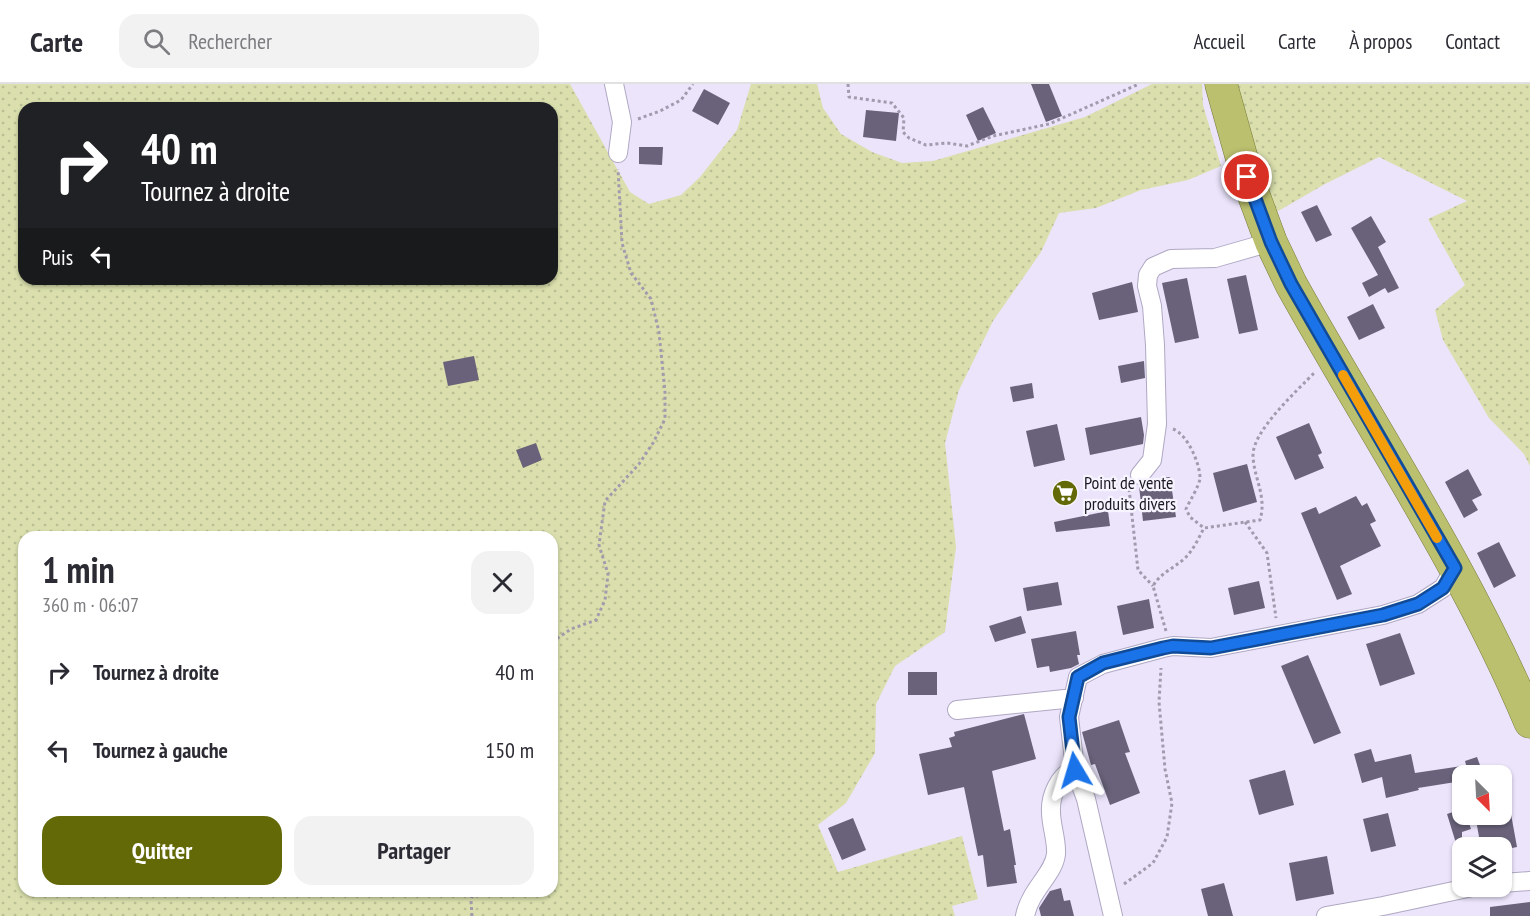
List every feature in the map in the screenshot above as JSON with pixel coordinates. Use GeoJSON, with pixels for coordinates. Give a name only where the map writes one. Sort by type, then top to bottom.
{"type":"FeatureCollection","features":[{"type":"Feature","properties":{"kind":"highway"},"geometry":{"type":"LineString","coordinates":[[1221,84],[1239,151],[1271,242],[1291,284],[1455,568],[1514,685],[1530,722]]}},
{"type":"Feature","properties":{"kind":"street"},"geometry":{"type":"LineString","coordinates":[[615,93],[622,122],[618,153]]}},
{"type":"Feature","properties":{"kind":"street"},"geometry":{"type":"LineString","coordinates":[[1140,475],[1152,460],[1157,424],[1155,345],[1152,306],[1147,286],[1148,275],[1153,267],[1171,259],[1215,258],[1271,242]]}},
{"type":"Feature","properties":{"kind":"street"},"geometry":{"type":"LineString","coordinates":[[1113,916],[1086,799],[1075,770],[1069,717],[1078,677],[1103,663],[1168,647],[1211,648],[1383,615],[1418,604],[1443,588],[1455,568]]}},
{"type":"Feature","properties":{"kind":"street"},"geometry":{"type":"LineString","coordinates":[[957,710],[1074,698]]}},
{"type":"Feature","properties":{"kind":"street"},"geometry":{"type":"LineString","coordinates":[[1025,916],[1029,900],[1052,867],[1055,856],[1051,812],[1059,782],[1069,771],[1075,770]]}},
{"type":"Feature","properties":{"kind":"street"},"geometry":{"type":"LineString","coordinates":[[1512,882],[1530,881]]}},
{"type":"Feature","properties":{"kind":"street"},"geometry":{"type":"LineString","coordinates":[[1326,916],[1452,891]]}},
{"type":"Feature","properties":{"kind":"path"},"geometry":{"type":"LineString","coordinates":[[615,93],[635,120],[681,100],[693,84]]}},
{"type":"Feature","properties":{"kind":"path"},"geometry":{"type":"LineString","coordinates":[[848,84],[849,97],[892,104],[904,118],[903,132],[909,138],[926,145],[947,143],[967,146],[993,136],[1049,124],[1139,84]]}},
{"type":"Feature","properties":{"kind":"path"},"geometry":{"type":"LineString","coordinates":[[558,638],[571,629],[596,620],[605,600],[608,574],[599,545],[605,501],[639,465],[665,419],[665,392],[659,332],[651,299],[631,273],[622,243],[618,153]]}},
{"type":"Feature","properties":{"kind":"path"},"geometry":{"type":"LineString","coordinates":[[1157,424],[1178,431],[1194,452],[1200,479],[1186,509],[1190,517],[1204,528],[1260,520],[1263,508],[1253,455],[1257,440],[1280,408],[1331,356]]}},
{"type":"Feature","properties":{"kind":"path"},"geometry":{"type":"LineString","coordinates":[[1107,892],[1128,882],[1153,863],[1167,837],[1172,803],[1165,770],[1159,702],[1168,647],[1153,586],[1138,570],[1128,490],[1132,481],[1140,475]]}},
{"type":"Feature","properties":{"kind":"path"},"geometry":{"type":"LineString","coordinates":[[1245,522],[1267,553],[1278,636]]}},
{"type":"Feature","properties":{"kind":"path"},"geometry":{"type":"LineString","coordinates":[[1153,586],[1159,576],[1175,567],[1188,555],[1204,528]]}},
{"type":"Feature","properties":{"kind":"path"},"geometry":{"type":"LineString","coordinates":[[472,897],[472,916]]}},
{"type":"Feature","properties":{"kind":"green space"},"geometry":{"type":"Polygon","coordinates":[[[0,84],[570,84],[630,192],[649,204],[681,195],[700,177],[737,130],[751,84],[817,84],[823,108],[841,134],[872,152],[902,163],[933,161],[1085,117],[1152,84],[1202,84],[1203,105],[1221,166],[1188,180],[1141,190],[1096,208],[1059,213],[1041,252],[993,321],[959,390],[945,443],[956,547],[945,632],[895,666],[876,704],[875,753],[846,803],[818,825],[838,872],[962,836],[978,899],[952,906],[955,916],[0,916],[0,84]]]}},
{"type":"Feature","properties":{"kind":"green space"},"geometry":{"type":"Polygon","coordinates":[[[1231,84],[1530,84],[1530,466],[1524,454],[1489,418],[1443,340],[1435,310],[1465,285],[1428,219],[1467,201],[1379,157],[1325,184],[1266,218],[1231,84]]]}},
{"type":"Feature","properties":{"kind":"building"},"geometry":{"type":"Polygon","coordinates":[[[1031,84],[1049,84],[1062,116],[1046,122],[1031,84]]]}},
{"type":"Feature","properties":{"kind":"building"},"geometry":{"type":"Polygon","coordinates":[[[704,89],[730,103],[718,125],[692,111],[704,89]]]}},
{"type":"Feature","properties":{"kind":"building"},"geometry":{"type":"Polygon","coordinates":[[[983,107],[996,133],[978,141],[966,115],[983,107]]]}},
{"type":"Feature","properties":{"kind":"building"},"geometry":{"type":"Polygon","coordinates":[[[866,110],[899,113],[896,141],[863,137],[866,110]]]}},
{"type":"Feature","properties":{"kind":"building"},"geometry":{"type":"Polygon","coordinates":[[[639,147],[663,147],[662,165],[639,164],[639,147]]]}},
{"type":"Feature","properties":{"kind":"building"},"geometry":{"type":"Polygon","coordinates":[[[1317,205],[1332,235],[1316,242],[1301,212],[1317,205]]]}},
{"type":"Feature","properties":{"kind":"building"},"geometry":{"type":"Polygon","coordinates":[[[1371,216],[1386,242],[1378,247],[1399,288],[1388,293],[1385,288],[1369,297],[1362,283],[1378,275],[1351,228],[1371,216]]]}},
{"type":"Feature","properties":{"kind":"building"},"geometry":{"type":"Polygon","coordinates":[[[1246,275],[1258,330],[1239,334],[1227,279],[1246,275]]]}},
{"type":"Feature","properties":{"kind":"building"},"geometry":{"type":"Polygon","coordinates":[[[1187,278],[1199,338],[1175,343],[1162,283],[1187,278]]]}},
{"type":"Feature","properties":{"kind":"building"},"geometry":{"type":"Polygon","coordinates":[[[1132,282],[1138,312],[1099,320],[1092,293],[1132,282]]]}},
{"type":"Feature","properties":{"kind":"building"},"geometry":{"type":"Polygon","coordinates":[[[1373,304],[1385,328],[1359,340],[1347,317],[1373,304]]]}},
{"type":"Feature","properties":{"kind":"building"},"geometry":{"type":"Polygon","coordinates":[[[474,356],[479,380],[448,386],[443,362],[474,356]]]}},
{"type":"Feature","properties":{"kind":"building"},"geometry":{"type":"Polygon","coordinates":[[[1144,361],[1145,378],[1121,383],[1118,366],[1144,361]]]}},
{"type":"Feature","properties":{"kind":"building"},"geometry":{"type":"Polygon","coordinates":[[[1032,383],[1034,398],[1013,402],[1010,387],[1032,383]]]}},
{"type":"Feature","properties":{"kind":"building"},"geometry":{"type":"Polygon","coordinates":[[[1141,417],[1143,444],[1090,455],[1085,428],[1141,417]]]}},
{"type":"Feature","properties":{"kind":"building"},"geometry":{"type":"Polygon","coordinates":[[[1309,423],[1322,453],[1318,455],[1324,468],[1295,480],[1276,437],[1309,423]]]}},
{"type":"Feature","properties":{"kind":"building"},"geometry":{"type":"Polygon","coordinates":[[[1057,424],[1065,460],[1034,467],[1026,431],[1057,424]]]}},
{"type":"Feature","properties":{"kind":"building"},"geometry":{"type":"Polygon","coordinates":[[[536,443],[542,460],[523,468],[516,450],[536,443]]]}},
{"type":"Feature","properties":{"kind":"building"},"geometry":{"type":"Polygon","coordinates":[[[1247,464],[1257,502],[1223,512],[1213,473],[1247,464]]]}},
{"type":"Feature","properties":{"kind":"building"},"geometry":{"type":"Polygon","coordinates":[[[1468,469],[1482,495],[1472,500],[1478,510],[1464,518],[1445,482],[1468,469]]]}},
{"type":"Feature","properties":{"kind":"building"},"geometry":{"type":"Polygon","coordinates":[[[1170,477],[1176,517],[1143,521],[1139,486],[1145,485],[1151,479],[1170,477]]]}},
{"type":"Feature","properties":{"kind":"building"},"geometry":{"type":"Polygon","coordinates":[[[1356,496],[1362,506],[1367,503],[1376,521],[1370,524],[1381,546],[1340,566],[1352,594],[1337,600],[1301,513],[1316,507],[1319,514],[1356,496]]]}},
{"type":"Feature","properties":{"kind":"building"},"geometry":{"type":"Polygon","coordinates":[[[1108,511],[1110,526],[1056,532],[1054,522],[1108,511]]]}},
{"type":"Feature","properties":{"kind":"building"},"geometry":{"type":"Polygon","coordinates":[[[1499,542],[1516,576],[1494,588],[1477,553],[1499,542]]]}},
{"type":"Feature","properties":{"kind":"building"},"geometry":{"type":"Polygon","coordinates":[[[1259,581],[1265,608],[1234,615],[1228,588],[1259,581]]]}},
{"type":"Feature","properties":{"kind":"building"},"geometry":{"type":"Polygon","coordinates":[[[1058,582],[1062,605],[1027,611],[1023,588],[1058,582]]]}},
{"type":"Feature","properties":{"kind":"building"},"geometry":{"type":"Polygon","coordinates":[[[1149,599],[1154,628],[1123,635],[1117,606],[1149,599]]]}},
{"type":"Feature","properties":{"kind":"building"},"geometry":{"type":"Polygon","coordinates":[[[1021,616],[1026,633],[995,642],[989,626],[1021,616]]]}},
{"type":"Feature","properties":{"kind":"building"},"geometry":{"type":"Polygon","coordinates":[[[1076,631],[1080,655],[1077,655],[1079,664],[1050,672],[1049,666],[1037,668],[1031,639],[1076,631]]]}},
{"type":"Feature","properties":{"kind":"building"},"geometry":{"type":"Polygon","coordinates":[[[1400,633],[1415,674],[1380,686],[1366,644],[1400,633]]]}},
{"type":"Feature","properties":{"kind":"building"},"geometry":{"type":"Polygon","coordinates":[[[1308,655],[1341,733],[1314,744],[1281,666],[1308,655]]]}},
{"type":"Feature","properties":{"kind":"building"},"geometry":{"type":"Polygon","coordinates":[[[908,672],[937,672],[937,695],[908,695],[908,672]]]}},
{"type":"Feature","properties":{"kind":"building"},"geometry":{"type":"Polygon","coordinates":[[[1024,714],[1036,759],[992,771],[1004,831],[1010,829],[1017,883],[987,887],[983,855],[978,856],[964,787],[928,795],[919,754],[952,747],[949,738],[955,736],[954,732],[1024,714]]]}},
{"type":"Feature","properties":{"kind":"building"},"geometry":{"type":"Polygon","coordinates":[[[1119,720],[1130,752],[1125,753],[1140,793],[1110,805],[1095,764],[1091,765],[1082,732],[1119,720]]]}},
{"type":"Feature","properties":{"kind":"building"},"geometry":{"type":"Polygon","coordinates":[[[1371,749],[1375,762],[1411,754],[1415,773],[1452,767],[1452,783],[1418,788],[1419,790],[1386,798],[1382,777],[1362,783],[1354,754],[1371,749]]]}},
{"type":"Feature","properties":{"kind":"building"},"geometry":{"type":"Polygon","coordinates":[[[1477,757],[1480,765],[1466,765],[1465,761],[1477,757]]]}},
{"type":"Feature","properties":{"kind":"building"},"geometry":{"type":"Polygon","coordinates":[[[1285,770],[1294,805],[1259,815],[1249,780],[1285,770]]]}},
{"type":"Feature","properties":{"kind":"building"},"geometry":{"type":"Polygon","coordinates":[[[1452,812],[1452,825],[1470,825],[1471,829],[1462,832],[1462,837],[1454,837],[1447,814],[1452,812]]]}},
{"type":"Feature","properties":{"kind":"building"},"geometry":{"type":"Polygon","coordinates":[[[1388,813],[1396,846],[1371,852],[1363,819],[1388,813]]]}},
{"type":"Feature","properties":{"kind":"building"},"geometry":{"type":"Polygon","coordinates":[[[853,818],[866,850],[842,860],[828,828],[853,818]]]}},
{"type":"Feature","properties":{"kind":"building"},"geometry":{"type":"Polygon","coordinates":[[[1512,820],[1517,847],[1512,848],[1512,837],[1479,837],[1477,825],[1512,825],[1512,820]]]}},
{"type":"Feature","properties":{"kind":"building"},"geometry":{"type":"Polygon","coordinates":[[[1327,856],[1334,894],[1296,901],[1289,863],[1327,856]]]}},
{"type":"Feature","properties":{"kind":"building"},"geometry":{"type":"Polygon","coordinates":[[[1224,883],[1233,916],[1208,916],[1201,889],[1224,883]]]}},
{"type":"Feature","properties":{"kind":"building"},"geometry":{"type":"Polygon","coordinates":[[[1061,888],[1064,901],[1070,900],[1074,916],[1041,916],[1039,908],[1050,891],[1061,888]]]}},
{"type":"Feature","properties":{"kind":"building"},"geometry":{"type":"Polygon","coordinates":[[[1530,902],[1530,916],[1490,916],[1490,907],[1530,902]]]}},
{"type":"Feature","properties":{"kind":"slow traffic"},"geometry":{"type":"LineString","coordinates":[[1343,375],[1437,538]]}},
{"type":"Feature","properties":{"kind":"place","name":"Point de vente produits divers"},"geometry":{"type":"Point","coordinates":[1065,493]}},
{"type":"Feature","properties":{"kind":"route"},"geometry":{"type":"LineString","coordinates":[[1075,770],[1069,717],[1078,677],[1103,663],[1173,646],[1211,648],[1383,615],[1418,604],[1443,588],[1455,568],[1291,284],[1271,242],[1247,177]]}}]}
